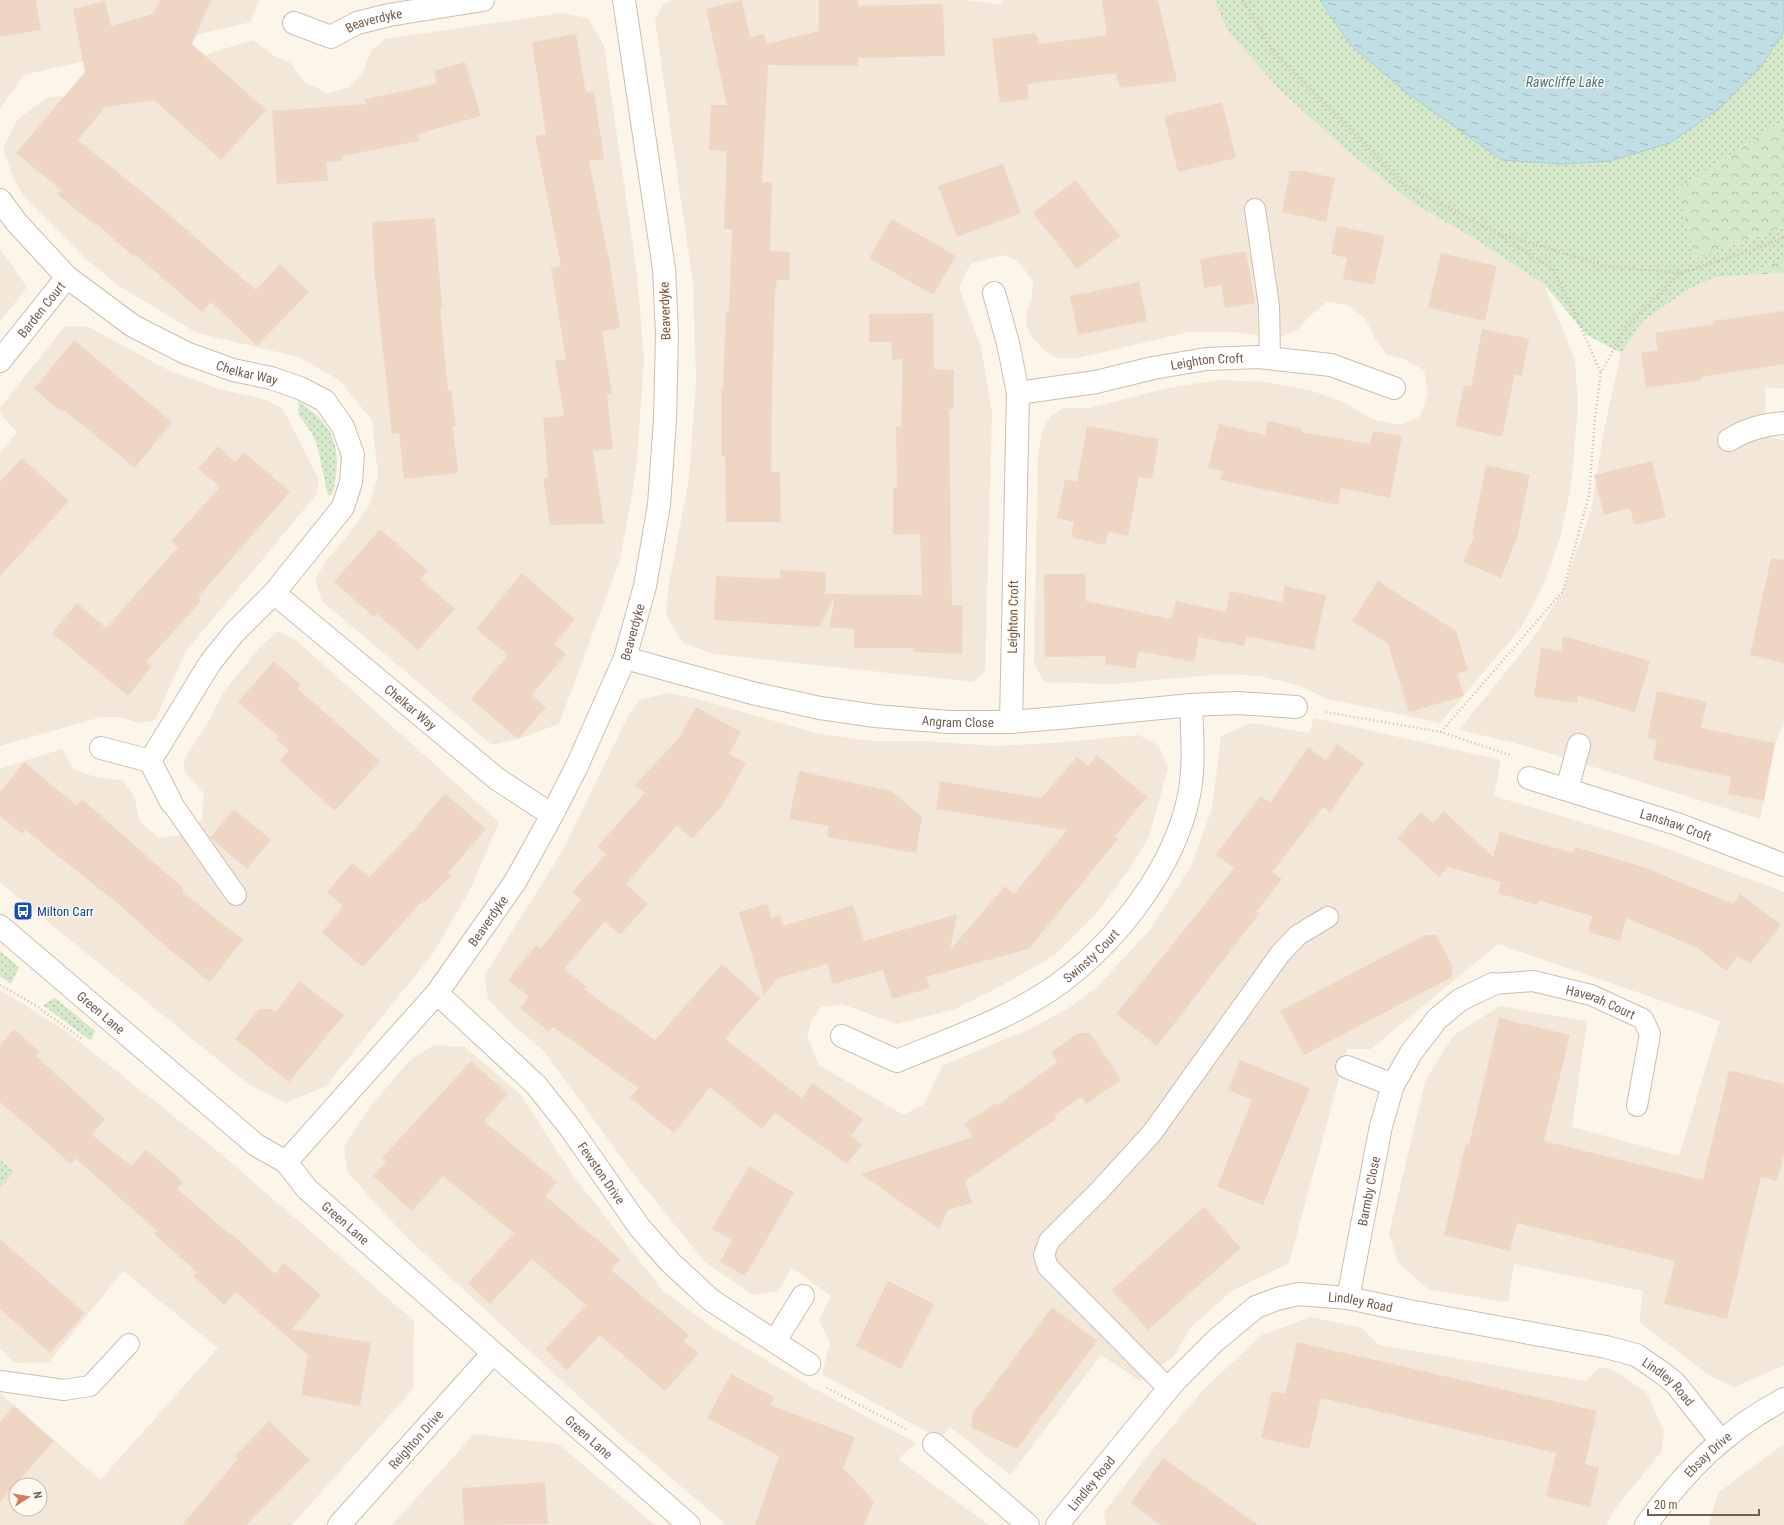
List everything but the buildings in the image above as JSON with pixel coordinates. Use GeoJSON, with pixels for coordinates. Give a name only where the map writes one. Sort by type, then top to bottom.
{"type":"FeatureCollection","features":[{"type":"Feature","properties":{"kind":"street","name":"Beaverdyke"},"geometry":{"type":"LineString","coordinates":[[294,23],[330,37],[357,23],[383,16],[482,0]]}},
{"type":"Feature","properties":{"kind":"street","name":"Beaverdyke"},"geometry":{"type":"LineString","coordinates":[[286,1162],[437,993],[515,882],[552,815],[600,716],[625,658],[645,586],[658,505],[665,419],[667,334],[664,269],[624,0]]}},
{"type":"Feature","properties":{"kind":"street","name":"Chelkar Way"},"geometry":{"type":"LineString","coordinates":[[0,200],[17,223],[67,277],[133,326],[186,353],[233,370],[271,378],[325,401],[343,427],[353,455],[351,482],[343,507],[274,593],[234,632],[210,663],[150,761]]}},
{"type":"Feature","properties":{"kind":"street","name":"Barden Court"},"geometry":{"type":"LineString","coordinates":[[0,361],[67,277]]}},
{"type":"Feature","properties":{"kind":"street","name":"Leighton Croft"},"geometry":{"type":"LineString","coordinates":[[994,293],[1008,343],[1018,393],[1011,722]]}},
{"type":"Feature","properties":{"kind":"street","name":"Leighton Croft"},"geometry":{"type":"LineString","coordinates":[[1018,393],[1096,382],[1153,368],[1206,359],[1258,356],[1331,365],[1394,388]]}},
{"type":"Feature","properties":{"kind":"street"},"geometry":{"type":"LineString","coordinates":[[1729,440],[1745,430],[1769,424],[1784,423]]}},
{"type":"Feature","properties":{"kind":"street","name":"Chelkar Way"},"geometry":{"type":"LineString","coordinates":[[274,593],[497,779],[552,815]]}},
{"type":"Feature","properties":{"kind":"street","name":"Angram Close"},"geometry":{"type":"LineString","coordinates":[[625,658],[752,693],[820,708],[875,716],[933,721],[1011,722],[1191,705],[1238,703],[1296,707]]}},
{"type":"Feature","properties":{"kind":"street","name":"Swinsty Court"},"geometry":{"type":"LineString","coordinates":[[842,1036],[897,1061],[988,1024],[1025,1004],[1060,983],[1095,953],[1137,906],[1163,868],[1179,830],[1189,795],[1192,769],[1191,705]]}},
{"type":"Feature","properties":{"kind":"street"},"geometry":{"type":"LineString","coordinates":[[1566,789],[1579,745]]}},
{"type":"Feature","properties":{"kind":"street"},"geometry":{"type":"LineString","coordinates":[[101,748],[150,761],[171,802]]}},
{"type":"Feature","properties":{"kind":"street","name":"Lanshaw Croft"},"geometry":{"type":"LineString","coordinates":[[1530,778],[1782,858]]}},
{"type":"Feature","properties":{"kind":"street","name":"Green Lane"},"geometry":{"type":"LineString","coordinates":[[0,926],[256,1145],[286,1162],[307,1189],[689,1525]]}},
{"type":"Feature","properties":{"kind":"street","name":"Barmby Close"},"geometry":{"type":"LineString","coordinates":[[1348,1298],[1381,1126],[1393,1085],[1411,1054],[1437,1019],[1460,1000],[1493,984]]}},
{"type":"Feature","properties":{"kind":"street","name":"Fewston Drive"},"geometry":{"type":"LineString","coordinates":[[437,993],[536,1085],[571,1129],[640,1228],[670,1262],[711,1300],[809,1364]]}},
{"type":"Feature","properties":{"kind":"street"},"geometry":{"type":"LineString","coordinates":[[1347,1067],[1393,1085]]}},
{"type":"Feature","properties":{"kind":"street","name":"Lindley Road"},"geometry":{"type":"LineString","coordinates":[[1057,1525],[1169,1389],[1215,1341],[1256,1307],[1277,1299],[1298,1294],[1348,1298],[1409,1311],[1606,1347],[1636,1355],[1674,1383],[1720,1440]]}},
{"type":"Feature","properties":{"kind":"street"},"geometry":{"type":"LineString","coordinates":[[775,1341],[803,1296]]}},
{"type":"Feature","properties":{"kind":"street","name":"Reighton Drive"},"geometry":{"type":"LineString","coordinates":[[339,1525],[493,1353]]}},
{"type":"Feature","properties":{"kind":"street","name":"Ebsay Drive"},"geometry":{"type":"LineString","coordinates":[[1646,1525],[1682,1478],[1720,1440],[1762,1410],[1784,1399]]}},
{"type":"Feature","properties":{"kind":"street"},"geometry":{"type":"LineString","coordinates":[[934,1444],[1028,1525]]}},
{"type":"Feature","properties":{"kind":"lane"},"geometry":{"type":"LineString","coordinates":[[1255,209],[1269,306],[1270,358]]}},
{"type":"Feature","properties":{"kind":"lane"},"geometry":{"type":"LineString","coordinates":[[171,802],[236,895]]}},
{"type":"Feature","properties":{"kind":"lane"},"geometry":{"type":"LineString","coordinates":[[1169,1389],[1048,1267],[1044,1255],[1049,1241],[1100,1190],[1152,1133],[1280,954],[1298,936],[1328,917]]}},
{"type":"Feature","properties":{"kind":"lane","name":"Haverah Court"},"geometry":{"type":"LineString","coordinates":[[1493,984],[1533,981],[1592,995],[1642,1018],[1650,1034],[1636,1106]]}},
{"type":"Feature","properties":{"kind":"lane"},"geometry":{"type":"LineString","coordinates":[[0,1381],[64,1390],[90,1386],[129,1344]]}},
{"type":"Feature","properties":{"kind":"path"},"geometry":{"type":"LineString","coordinates":[[1243,0],[1275,54],[1406,186],[1495,232],[1553,269],[1601,373]]}},
{"type":"Feature","properties":{"kind":"path"},"geometry":{"type":"LineString","coordinates":[[1495,232],[1605,266],[1680,274],[1753,250],[1784,237]]}},
{"type":"Feature","properties":{"kind":"path"},"geometry":{"type":"LineString","coordinates":[[1442,732],[1563,591],[1589,495],[1595,417],[1601,373],[1625,328],[1680,274]]}},
{"type":"Feature","properties":{"kind":"path"},"geometry":{"type":"LineString","coordinates":[[1296,707],[1442,732],[1510,755],[1530,778]]}},
{"type":"Feature","properties":{"kind":"path"},"geometry":{"type":"LineString","coordinates":[[809,1364],[816,1383],[934,1444]]}},
{"type":"Feature","properties":{"kind":"shaded area"},"geometry":{"type":"Polygon","coordinates":[[[0,0],[259,0],[251,22],[24,75],[0,108],[0,0]]]}},
{"type":"Feature","properties":{"kind":"shaded area"},"geometry":{"type":"Polygon","coordinates":[[[676,0],[967,0],[999,4],[1003,0],[1214,0],[1229,32],[1279,89],[1345,149],[1415,204],[1475,239],[1544,284],[1575,360],[1578,407],[1571,487],[1560,538],[1545,581],[1521,628],[1440,723],[1325,698],[1299,685],[1259,676],[1225,674],[1112,684],[1044,682],[1034,663],[1038,456],[1042,431],[1050,417],[1063,408],[1090,408],[1168,388],[1218,380],[1264,382],[1313,391],[1345,403],[1372,419],[1400,425],[1420,416],[1428,393],[1424,370],[1404,359],[1387,355],[1375,339],[1366,320],[1349,305],[1327,302],[1311,315],[1297,330],[1279,338],[1232,332],[1189,332],[1078,358],[1057,358],[1045,351],[1033,338],[1027,327],[1026,315],[1032,297],[1033,281],[1018,261],[1004,255],[970,264],[959,288],[981,347],[992,413],[985,671],[973,682],[714,654],[683,643],[666,615],[668,590],[689,478],[696,382],[693,284],[655,20],[664,3],[676,0]]]}},
{"type":"Feature","properties":{"kind":"shaded area"},"geometry":{"type":"Polygon","coordinates":[[[561,13],[588,18],[604,46],[637,273],[644,360],[636,472],[620,560],[559,724],[518,739],[492,745],[322,601],[315,580],[326,561],[346,538],[370,504],[378,475],[372,420],[339,380],[299,357],[197,333],[119,286],[86,259],[24,197],[13,177],[3,149],[17,120],[47,97],[72,96],[253,40],[273,55],[290,63],[303,81],[327,93],[348,88],[363,72],[371,51],[385,39],[561,13]]]}},
{"type":"Feature","properties":{"kind":"shaded area"},"geometry":{"type":"Polygon","coordinates":[[[0,249],[27,287],[0,322],[0,249]]]}},
{"type":"Feature","properties":{"kind":"shaded area"},"geometry":{"type":"Polygon","coordinates":[[[1784,273],[1784,389],[1765,387],[1766,437],[1784,440],[1784,724],[1775,743],[1760,819],[1523,745],[1459,730],[1533,638],[1563,591],[1591,510],[1604,430],[1621,353],[1642,322],[1687,290],[1715,277],[1784,273]]]}},
{"type":"Feature","properties":{"kind":"shaded area"},"geometry":{"type":"Polygon","coordinates":[[[87,326],[170,371],[216,388],[266,400],[283,409],[319,480],[316,495],[186,651],[155,720],[139,723],[119,717],[101,717],[0,746],[0,453],[17,432],[0,413],[0,408],[64,327],[87,326]]]}},
{"type":"Feature","properties":{"kind":"shaded area"},"geometry":{"type":"Polygon","coordinates":[[[278,631],[297,641],[499,822],[471,888],[434,952],[326,1086],[286,1103],[248,1084],[0,883],[0,770],[2,768],[62,749],[73,769],[95,777],[122,780],[134,796],[140,822],[159,838],[181,835],[202,820],[204,794],[183,769],[186,756],[208,723],[223,693],[260,647],[278,631]]]}},
{"type":"Feature","properties":{"kind":"shaded area"},"geometry":{"type":"Polygon","coordinates":[[[668,693],[697,699],[820,734],[873,741],[922,741],[996,746],[1052,743],[1139,735],[1159,746],[1168,768],[1149,837],[1128,871],[1097,913],[1055,955],[999,987],[955,1009],[897,1024],[842,1004],[821,1007],[812,1020],[807,1036],[819,1065],[903,1115],[924,1104],[943,1065],[1028,1030],[1069,1008],[1096,988],[1149,931],[1191,866],[1212,809],[1221,736],[1251,723],[1309,733],[1314,718],[1501,760],[1494,796],[1651,843],[1784,892],[1784,1365],[1734,1387],[1710,1376],[1639,1322],[1643,1291],[1514,1264],[1508,1302],[1429,1290],[1398,1262],[1389,1233],[1426,1079],[1454,1035],[1500,1006],[1587,1021],[1572,1127],[1679,1156],[1720,1021],[1498,944],[1371,1049],[1347,1049],[1289,1263],[1232,1291],[1192,1326],[1173,1357],[1140,1381],[1101,1355],[1010,1475],[950,1427],[940,1439],[822,1374],[830,1343],[819,1320],[831,1296],[792,1268],[778,1291],[753,1295],[705,1262],[632,1172],[543,1050],[515,1027],[488,999],[484,976],[563,850],[629,714],[640,700],[668,693]]]}},
{"type":"Feature","properties":{"kind":"shaded area"},"geometry":{"type":"Polygon","coordinates":[[[0,990],[66,1031],[220,1153],[414,1321],[413,1389],[292,1525],[0,1525],[0,1393],[100,1480],[218,1348],[123,1271],[49,1362],[15,1363],[0,1349],[0,1188],[14,1172],[0,1160],[0,990]]]}},
{"type":"Feature","properties":{"kind":"shaded area"},"geometry":{"type":"Polygon","coordinates":[[[434,1045],[465,1047],[520,1094],[572,1174],[663,1291],[716,1330],[813,1388],[916,1443],[898,1459],[989,1525],[726,1525],[615,1430],[414,1244],[381,1210],[347,1171],[344,1147],[366,1112],[410,1060],[434,1045]]]}},
{"type":"Feature","properties":{"kind":"shaded area"},"geometry":{"type":"Polygon","coordinates":[[[1311,1317],[1362,1328],[1379,1345],[1586,1381],[1600,1367],[1613,1370],[1646,1392],[1664,1431],[1662,1451],[1614,1510],[1607,1525],[1106,1525],[1104,1512],[1158,1443],[1204,1389],[1262,1335],[1311,1317]]]}},
{"type":"Feature","properties":{"kind":"shaded area"},"geometry":{"type":"Polygon","coordinates":[[[474,1434],[558,1444],[655,1525],[392,1525],[474,1434]]]}},
{"type":"Feature","properties":{"kind":"shaded area"},"geometry":{"type":"Polygon","coordinates":[[[1784,1444],[1784,1525],[1709,1525],[1718,1493],[1784,1444]]]}},
{"type":"Feature","properties":{"kind":"green space"},"geometry":{"type":"Polygon","coordinates":[[[1214,0],[1320,0],[1349,43],[1403,90],[1502,160],[1562,164],[1670,143],[1721,107],[1762,65],[1784,31],[1784,120],[1678,189],[1694,259],[1784,227],[1784,257],[1749,275],[1715,277],[1687,290],[1642,322],[1621,353],[1587,335],[1544,284],[1475,239],[1415,204],[1345,149],[1279,89],[1229,32],[1214,0]]]}},
{"type":"Feature","properties":{"kind":"green space"},"geometry":{"type":"Polygon","coordinates":[[[1784,120],[1784,227],[1694,259],[1678,189],[1784,120]]]}},
{"type":"Feature","properties":{"kind":"green space"},"geometry":{"type":"Polygon","coordinates":[[[1784,257],[1784,273],[1749,275],[1784,257]]]}},
{"type":"Feature","properties":{"kind":"green space"},"geometry":{"type":"Polygon","coordinates":[[[299,402],[312,411],[322,421],[334,441],[337,466],[332,495],[328,495],[317,445],[311,432],[298,414],[299,402]]]}},
{"type":"Feature","properties":{"kind":"green space"},"geometry":{"type":"Polygon","coordinates":[[[0,951],[19,967],[11,984],[0,976],[0,951]]]}},
{"type":"Feature","properties":{"kind":"green space"},"geometry":{"type":"Polygon","coordinates":[[[55,998],[95,1031],[91,1041],[43,1005],[55,998]]]}},
{"type":"Feature","properties":{"kind":"green space"},"geometry":{"type":"Polygon","coordinates":[[[0,1160],[14,1172],[0,1188],[0,1160]]]}},
{"type":"Feature","properties":{"kind":"water","name":"Rawcliffe Lake"},"geometry":{"type":"Polygon","coordinates":[[[1320,0],[1784,0],[1784,31],[1762,65],[1721,107],[1670,143],[1610,161],[1562,164],[1502,160],[1403,90],[1349,43],[1320,0]]]}},
{"type":"Feature","properties":{"kind":"place","name":"Milton Carr"},"geometry":{"type":"Point","coordinates":[23,911]}}]}
